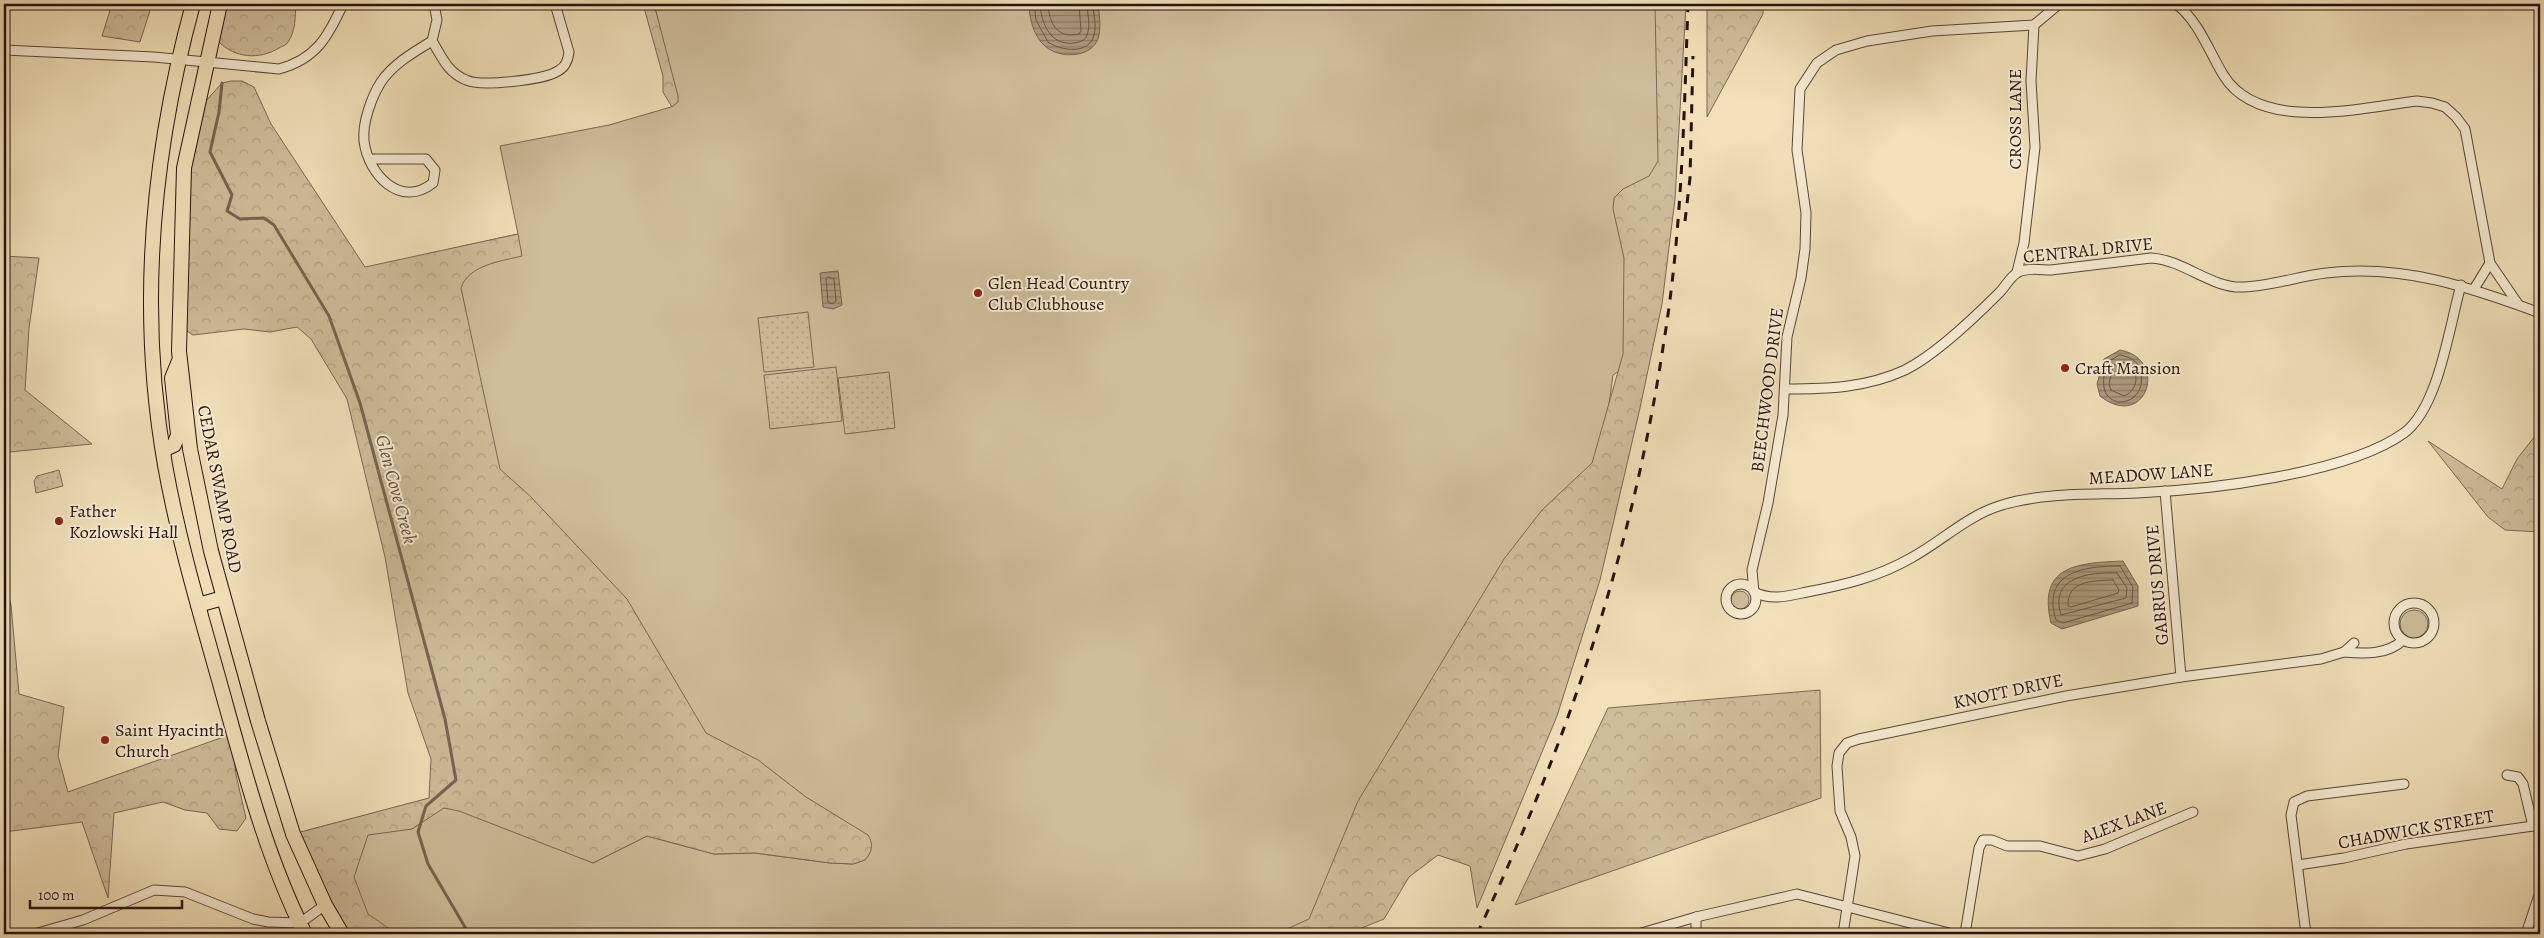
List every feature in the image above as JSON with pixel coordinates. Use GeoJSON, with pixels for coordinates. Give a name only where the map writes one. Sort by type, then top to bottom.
{"type":"FeatureCollection","features":[{"type":"Feature","properties":{"kind":"main road"},"geometry":{"type":"LineString","coordinates":[[193,4],[178,59],[161,147],[152,245],[152,342],[156,398],[163,450],[198,605],[260,827],[303,929]]}},
{"type":"Feature","properties":{"kind":"main road","name":"CEDAR SWAMP ROAD"},"geometry":{"type":"LineString","coordinates":[[220,4],[184,168],[180,360],[190,449],[208,540],[223,598],[293,834],[324,905],[342,934]]}},
{"type":"Feature","properties":{"kind":"main road"},"geometry":{"type":"LineString","coordinates":[[163,450],[174,445],[178,435],[172,378],[180,360]]}},
{"type":"Feature","properties":{"kind":"main road"},"geometry":{"type":"LineString","coordinates":[[198,605],[223,598]]}},
{"type":"Feature","properties":{"kind":"street"},"geometry":{"type":"LineString","coordinates":[[4,50],[207,61],[271,69],[296,64],[319,46],[333,28],[343,4]]}},
{"type":"Feature","properties":{"kind":"street"},"geometry":{"type":"LineString","coordinates":[[434,4],[436,20],[432,41],[448,70],[467,81],[506,82],[536,78],[557,72],[568,60],[569,52],[555,4]]}},
{"type":"Feature","properties":{"kind":"street"},"geometry":{"type":"LineString","coordinates":[[2034,25],[2059,4]]}},
{"type":"Feature","properties":{"kind":"street"},"geometry":{"type":"LineString","coordinates":[[2176,4],[2196,25],[2231,86],[2239,95],[2252,102],[2272,108],[2301,112],[2417,101],[2445,107],[2456,117],[2468,138],[2490,263],[2518,304]]}},
{"type":"Feature","properties":{"kind":"street","name":"CROSS LANE"},"geometry":{"type":"LineString","coordinates":[[2017,272],[2024,243],[2035,147],[2031,81],[2034,25]]}},
{"type":"Feature","properties":{"kind":"street","name":"BEECHWOOD DRIVE"},"geometry":{"type":"LineString","coordinates":[[1754,592],[1752,570],[1774,471],[1786,390],[1787,337],[1801,278],[1805,249],[1806,212],[1797,150],[1800,89],[1809,73],[1826,55],[1867,41],[1932,31],[2034,25]]}},
{"type":"Feature","properties":{"kind":"street"},"geometry":{"type":"LineString","coordinates":[[370,159],[426,159],[435,170],[433,183],[414,192],[396,191],[389,186],[370,159],[364,135],[367,117],[382,81],[397,65],[432,41]]}},
{"type":"Feature","properties":{"kind":"street","name":"CENTRAL DRIVE"},"geometry":{"type":"LineString","coordinates":[[1786,390],[1838,389],[1879,380],[1906,369],[1965,324],[2000,292],[2017,272],[2151,258],[2175,262],[2218,282],[2244,287],[2319,274],[2362,271],[2421,276],[2474,289],[2540,313]]}},
{"type":"Feature","properties":{"kind":"street"},"geometry":{"type":"LineString","coordinates":[[2474,289],[2490,263]]}},
{"type":"Feature","properties":{"kind":"street","name":"MEADOW LANE"},"geometry":{"type":"LineString","coordinates":[[1754,592],[1770,598],[1861,581],[1882,574],[1912,558],[1979,514],[2005,504],[2042,497],[2165,491],[2250,481],[2327,465],[2366,454],[2406,431],[2418,420],[2428,402],[2461,285]]}},
{"type":"Feature","properties":{"kind":"street","name":"GABRUS DRIVE"},"geometry":{"type":"LineString","coordinates":[[2165,491],[2181,677]]}},
{"type":"Feature","properties":{"kind":"street","name":"KNOTT DRIVE"},"geometry":{"type":"LineString","coordinates":[[2419,603],[2426,606],[2434,616],[2432,634],[2422,642],[2409,643],[2403,640],[2394,629],[2395,615],[2405,605],[2419,603]]}},
{"type":"Feature","properties":{"kind":"street","name":"KNOTT DRIVE"},"geometry":{"type":"LineString","coordinates":[[1848,906],[1854,849],[1841,817],[1837,766],[1839,753],[1847,743],[1858,738],[2056,698],[2181,677],[2321,659],[2344,652],[2365,653],[2384,650],[2393,648],[2403,640]]}},
{"type":"Feature","properties":{"kind":"street","name":"KNOTT DRIVE"},"geometry":{"type":"LineString","coordinates":[[2344,652],[2354,643]]}},
{"type":"Feature","properties":{"kind":"street"},"geometry":{"type":"LineString","coordinates":[[2507,775],[2518,777],[2523,784],[2537,825]]}},
{"type":"Feature","properties":{"kind":"street"},"geometry":{"type":"LineString","coordinates":[[2306,934],[2291,809],[2300,798],[2404,784]]}},
{"type":"Feature","properties":{"kind":"street","name":"ALEX LANE"},"geometry":{"type":"LineString","coordinates":[[1965,934],[1979,848],[1983,840],[1992,840],[2007,846],[2040,846],[2078,856],[2105,849],[2193,812]]}},
{"type":"Feature","properties":{"kind":"street","name":"CHADWICK STREET"},"geometry":{"type":"LineString","coordinates":[[2298,864],[2344,858],[2406,844],[2537,825]]}},
{"type":"Feature","properties":{"kind":"street"},"geometry":{"type":"LineString","coordinates":[[34,934],[83,920],[154,890],[185,892],[254,919],[303,929],[324,905]]}},
{"type":"Feature","properties":{"kind":"street"},"geometry":{"type":"LineString","coordinates":[[1638,934],[1696,917],[1798,894],[1953,934]]}},
{"type":"Feature","properties":{"kind":"street"},"geometry":{"type":"LineString","coordinates":[[2526,934],[2538,898]]}},
{"type":"Feature","properties":{"kind":"street"},"geometry":{"type":"LineString","coordinates":[[1843,934],[1848,906]]}},
{"type":"Feature","properties":{"kind":"street"},"geometry":{"type":"LineString","coordinates":[[1696,917],[1696,934]]}},
{"type":"Feature","properties":{"kind":"green space"},"geometry":{"type":"Polygon","coordinates":[[[112,4],[152,4],[140,42],[102,36],[112,4]]]}},
{"type":"Feature","properties":{"kind":"green space"},"geometry":{"type":"Polygon","coordinates":[[[220,4],[296,4],[295,23],[291,38],[286,45],[271,52],[255,56],[232,51],[219,42],[220,4]]]}},
{"type":"Feature","properties":{"kind":"green space"},"geometry":{"type":"Polygon","coordinates":[[[643,4],[654,4],[678,96],[678,102],[672,107],[663,92],[663,76],[643,4]]]}},
{"type":"Feature","properties":{"kind":"green space"},"geometry":{"type":"Polygon","coordinates":[[[654,4],[1675,4],[1649,351],[1613,375],[1600,469],[1314,926],[1294,934],[355,934],[305,831],[447,794],[593,863],[647,836],[714,854],[755,853],[830,863],[853,864],[865,860],[689,744],[485,490],[427,254],[518,234],[500,146],[609,125],[671,107],[678,102],[654,4]]]}},
{"type":"Feature","properties":{"kind":"green space"},"geometry":{"type":"Polygon","coordinates":[[[1655,4],[1686,4],[1675,199],[1662,304],[1600,580],[1557,716],[1477,908],[1470,866],[1438,855],[1409,877],[1384,919],[1347,934],[1276,934],[1309,919],[1358,801],[1504,559],[1542,510],[1592,463],[1623,354],[1624,258],[1613,209],[1614,198],[1623,189],[1649,176],[1658,161],[1655,4]]]}},
{"type":"Feature","properties":{"kind":"green space"},"geometry":{"type":"Polygon","coordinates":[[[1707,4],[1763,4],[1763,14],[1707,117],[1707,4]]]}},
{"type":"Feature","properties":{"kind":"green space"},"geometry":{"type":"Polygon","coordinates":[[[242,81],[254,87],[271,124],[365,267],[518,234],[522,256],[496,262],[478,269],[465,280],[461,288],[500,469],[530,496],[627,599],[706,733],[758,760],[806,797],[868,835],[871,848],[865,860],[853,864],[830,863],[755,853],[714,854],[647,836],[593,863],[459,811],[444,808],[412,829],[368,835],[354,877],[368,914],[397,934],[345,934],[293,834],[429,798],[431,759],[408,693],[385,557],[347,399],[311,339],[297,327],[270,332],[244,329],[193,335],[185,330],[188,168],[205,102],[222,83],[242,81]]]}},
{"type":"Feature","properties":{"kind":"green space"},"geometry":{"type":"Polygon","coordinates":[[[4,256],[39,258],[29,328],[25,390],[92,444],[9,452],[4,463],[4,256]]]}},
{"type":"Feature","properties":{"kind":"green space"},"geometry":{"type":"Polygon","coordinates":[[[808,312],[814,367],[764,372],[758,318],[808,312]]]}},
{"type":"Feature","properties":{"kind":"green space"},"geometry":{"type":"Polygon","coordinates":[[[836,367],[842,421],[770,429],[764,375],[836,367]]]}},
{"type":"Feature","properties":{"kind":"green space"},"geometry":{"type":"Polygon","coordinates":[[[889,372],[895,428],[845,434],[838,378],[889,372]]]}},
{"type":"Feature","properties":{"kind":"green space"},"geometry":{"type":"Polygon","coordinates":[[[2535,436],[2540,466],[2540,532],[2505,530],[2488,517],[2428,441],[2502,489],[2517,459],[2535,436]]]}},
{"type":"Feature","properties":{"kind":"green space"},"geometry":{"type":"Polygon","coordinates":[[[59,470],[63,486],[36,493],[34,481],[37,476],[59,470]]]}},
{"type":"Feature","properties":{"kind":"green space"},"geometry":{"type":"Polygon","coordinates":[[[4,578],[11,605],[19,694],[64,707],[58,756],[68,792],[232,734],[236,775],[246,818],[237,831],[219,829],[207,813],[185,810],[163,802],[114,813],[108,898],[82,822],[4,832],[4,578]]]}},
{"type":"Feature","properties":{"kind":"green space"},"geometry":{"type":"Polygon","coordinates":[[[1740,591],[1746,594],[1749,600],[1746,606],[1740,609],[1734,606],[1731,600],[1734,594],[1740,591]]]}},
{"type":"Feature","properties":{"kind":"green space"},"geometry":{"type":"Polygon","coordinates":[[[2414,610],[2424,614],[2428,624],[2424,634],[2414,638],[2404,634],[2400,624],[2404,614],[2414,610]]]}},
{"type":"Feature","properties":{"kind":"green space"},"geometry":{"type":"Polygon","coordinates":[[[1820,690],[1821,798],[1515,905],[1608,708],[1820,690]]]}},
{"type":"Feature","properties":{"kind":"water"},"geometry":{"type":"Polygon","coordinates":[[[1029,4],[1098,4],[1100,27],[1096,43],[1084,52],[1076,54],[1068,55],[1051,50],[1041,42],[1035,32],[1031,21],[1029,4]]]}},
{"type":"Feature","properties":{"kind":"water"},"geometry":{"type":"Polygon","coordinates":[[[838,271],[842,305],[833,309],[823,307],[820,273],[838,271]]]}},
{"type":"Feature","properties":{"kind":"water"},"geometry":{"type":"Polygon","coordinates":[[[2120,350],[2135,356],[2144,366],[2148,378],[2146,390],[2140,400],[2130,405],[2116,405],[2100,396],[2097,384],[2104,359],[2120,350]]]}},
{"type":"Feature","properties":{"kind":"water"},"geometry":{"type":"Polygon","coordinates":[[[2123,561],[2138,586],[2138,606],[2062,629],[2051,623],[2048,604],[2050,589],[2056,578],[2065,571],[2077,566],[2123,561]]]}},
{"type":"Feature","properties":{"kind":"waterway","name":"Glen Cove Creek"},"geometry":{"type":"LineString","coordinates":[[222,83],[219,112],[210,152],[232,195],[227,211],[240,219],[264,218],[274,225],[329,316],[360,403],[445,719],[456,780],[426,806],[418,832],[428,864],[469,934]]}},
{"type":"Feature","properties":{"kind":"railway"},"geometry":{"type":"LineString","coordinates":[[1477,934],[1510,862],[1568,718],[1593,645],[1615,571],[1634,496],[1651,420],[1675,257],[1681,173],[1688,4]]}},
{"type":"Feature","properties":{"kind":"railway"},"geometry":{"type":"LineString","coordinates":[[1685,221],[1690,178],[1693,56]]}},
{"type":"Feature","properties":{"kind":"place","name":"Glen Head Country Club Clubhouse"},"geometry":{"type":"Point","coordinates":[978,293]}},
{"type":"Feature","properties":{"kind":"place","name":"Craft Mansion"},"geometry":{"type":"Point","coordinates":[2065,368]}},
{"type":"Feature","properties":{"kind":"place","name":"Father Kozlowski Hall"},"geometry":{"type":"Point","coordinates":[59,521]}},
{"type":"Feature","properties":{"kind":"place","name":"Saint Hyacinth Church"},"geometry":{"type":"Point","coordinates":[105,740]}}]}
